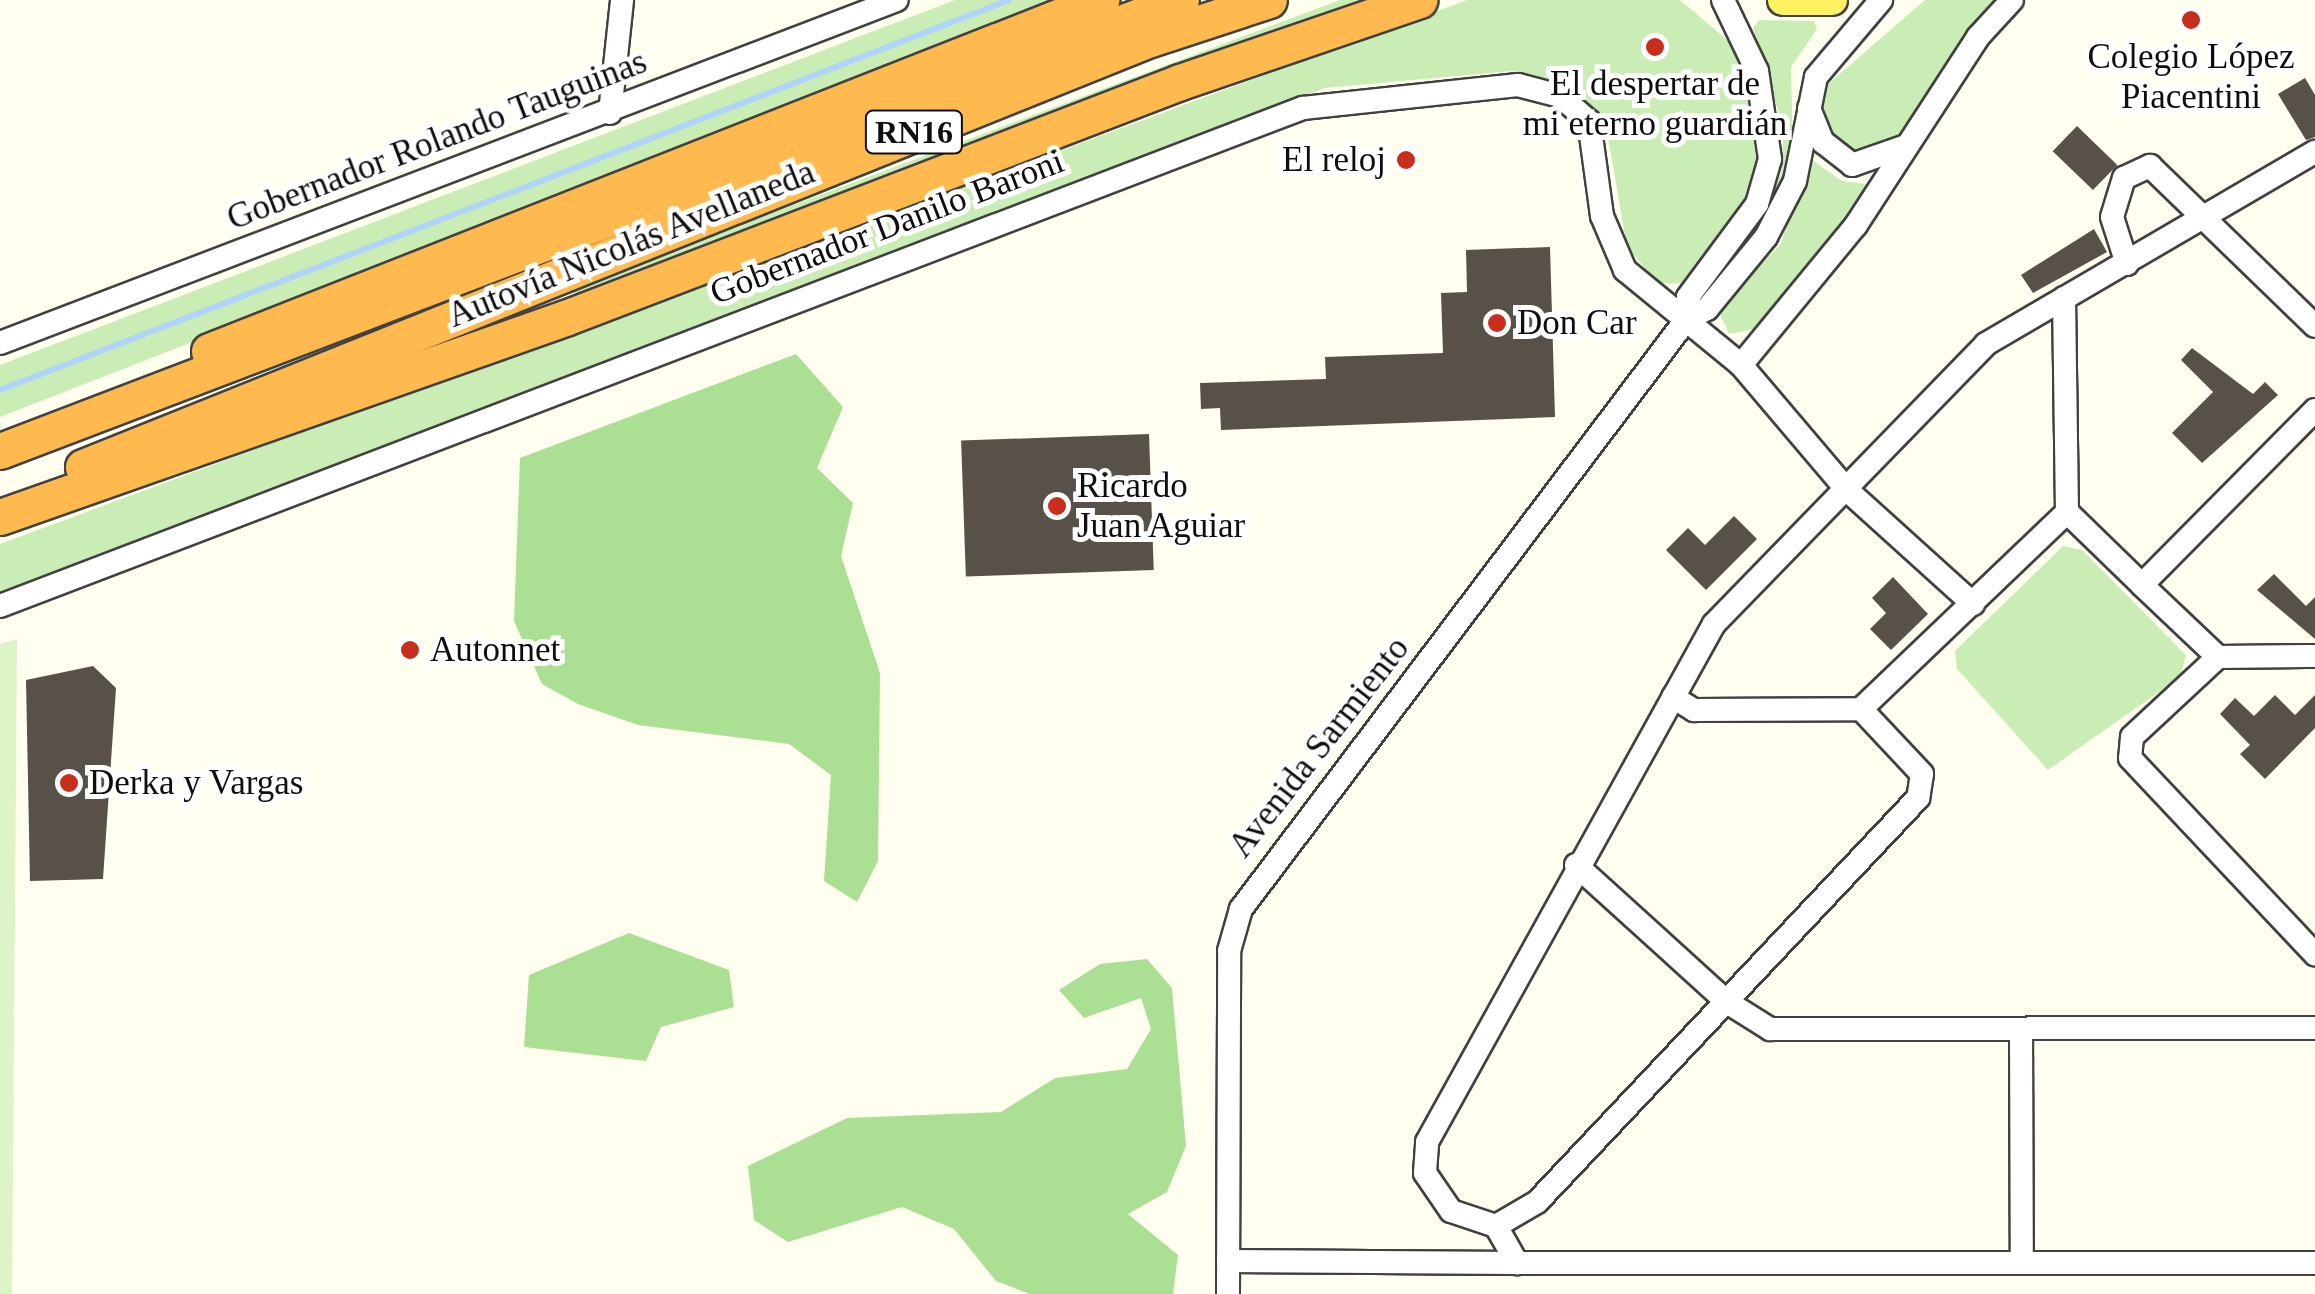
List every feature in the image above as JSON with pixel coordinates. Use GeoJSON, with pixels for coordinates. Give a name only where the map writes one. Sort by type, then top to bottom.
{"type":"FeatureCollection","features":[{"type":"Feature","properties":{"kind":"highway"},"geometry":{"type":"LineString","coordinates":[[0,434],[1101,0]]}},
{"type":"Feature","properties":{"kind":"highway","name":"Autovía Nicolás Avellaneda"},"geometry":{"type":"LineString","coordinates":[[0,451],[1181,0]]}},
{"type":"Feature","properties":{"kind":"highway","name":"Autovía Nicolás Avellaneda"},"geometry":{"type":"LineString","coordinates":[[0,504],[524,286],[1150,39],[1269,0]]}},
{"type":"Feature","properties":{"kind":"highway"},"geometry":{"type":"LineString","coordinates":[[0,517],[565,318],[1180,82],[1419,0]]}},
{"type":"Feature","properties":{"kind":"main road"},"geometry":{"type":"LineString","coordinates":[[1783,0],[1832,0]]}},
{"type":"Feature","properties":{"kind":"street"},"geometry":{"type":"LineString","coordinates":[[610,113],[622,0]]}},
{"type":"Feature","properties":{"kind":"street","name":"Gobernador Rolando Tauguinas"},"geometry":{"type":"LineString","coordinates":[[0,343],[610,113],[897,0]]}},
{"type":"Feature","properties":{"kind":"street","name":"Avenida Sarmiento"},"geometry":{"type":"LineString","coordinates":[[1686,320],[1688,297],[1757,204],[1770,159],[1758,71],[1723,0]]}},
{"type":"Feature","properties":{"kind":"street","name":"Avenida Sarmiento"},"geometry":{"type":"LineString","coordinates":[[1228,1294],[1229,951],[1241,909],[1686,320],[1707,309],[1778,221],[1795,182],[1808,107],[1826,61],[1882,0]]}},
{"type":"Feature","properties":{"kind":"street"},"geometry":{"type":"LineString","coordinates":[[1741,365],[1917,138],[1978,37],[2012,0]]}},
{"type":"Feature","properties":{"kind":"street","name":"Gobernador Danilo Baroni"},"geometry":{"type":"LineString","coordinates":[[0,606],[1302,108],[1518,85],[1560,96],[1579,108],[1594,136],[1610,245],[1639,285],[1741,365],[1847,490],[1974,604]]}},
{"type":"Feature","properties":{"kind":"street"},"geometry":{"type":"LineString","coordinates":[[1808,107],[1822,142],[1852,165],[1888,158],[1917,138]]}},
{"type":"Feature","properties":{"kind":"street"},"geometry":{"type":"LineString","coordinates":[[1517,1264],[1496,1226],[1450,1211],[1435,1196],[1425,1173],[1427,1142],[1576,864],[1714,624],[1986,344],[2315,152]]}},
{"type":"Feature","properties":{"kind":"street"},"geometry":{"type":"LineString","coordinates":[[2127,264],[2112,218],[2124,178],[2150,166],[2315,326]]}},
{"type":"Feature","properties":{"kind":"street"},"geometry":{"type":"LineString","coordinates":[[2064,298],[2067,512],[2218,657]]}},
{"type":"Feature","properties":{"kind":"street"},"geometry":{"type":"LineString","coordinates":[[2142,586],[2315,410]]}},
{"type":"Feature","properties":{"kind":"street"},"geometry":{"type":"LineString","coordinates":[[1674,697],[1694,710],[1861,709],[2067,512]]}},
{"type":"Feature","properties":{"kind":"street"},"geometry":{"type":"LineString","coordinates":[[2315,656],[2218,657],[2132,736],[2130,758],[2315,954]]}},
{"type":"Feature","properties":{"kind":"street"},"geometry":{"type":"LineString","coordinates":[[1496,1226],[1536,1202],[1918,798],[1922,774],[1861,709]]}},
{"type":"Feature","properties":{"kind":"street"},"geometry":{"type":"LineString","coordinates":[[1576,864],[1727,1002],[1770,1029],[2315,1028]]}},
{"type":"Feature","properties":{"kind":"street"},"geometry":{"type":"LineString","coordinates":[[2021,1028],[2022,1263]]}},
{"type":"Feature","properties":{"kind":"street"},"geometry":{"type":"LineString","coordinates":[[1228,1261],[2315,1263]]}},
{"type":"Feature","properties":{"kind":"green space"},"geometry":{"type":"Polygon","coordinates":[[[955,0],[1069,0],[0,417],[0,365],[955,0]]]}},
{"type":"Feature","properties":{"kind":"green space"},"geometry":{"type":"Polygon","coordinates":[[[1340,0],[1378,0],[578,298],[572,288],[1340,0]]]}},
{"type":"Feature","properties":{"kind":"green space"},"geometry":{"type":"Polygon","coordinates":[[[1467,0],[1680,0],[1732,44],[1750,86],[1757,170],[1739,214],[1685,283],[1658,283],[1627,247],[1606,126],[1568,83],[1512,71],[1325,88],[0,595],[0,544],[1467,0]]]}},
{"type":"Feature","properties":{"kind":"green space"},"geometry":{"type":"Polygon","coordinates":[[[1925,0],[1997,0],[1908,130],[1895,142],[1845,152],[1832,144],[1820,91],[1925,0]]]}},
{"type":"Feature","properties":{"kind":"green space"},"geometry":{"type":"Polygon","coordinates":[[[1759,20],[1814,21],[1817,29],[1791,67],[1793,154],[1766,223],[1713,287],[1762,220],[1781,173],[1784,130],[1753,28],[1759,20]]]}},
{"type":"Feature","properties":{"kind":"green space"},"geometry":{"type":"Polygon","coordinates":[[[1811,159],[1842,181],[1875,185],[1759,328],[1729,334],[1718,309],[1780,245],[1811,159]]]}},
{"type":"Feature","properties":{"kind":"green space"},"geometry":{"type":"Polygon","coordinates":[[[796,354],[843,407],[817,468],[853,503],[841,556],[880,673],[878,861],[857,902],[824,881],[831,775],[789,744],[638,725],[578,704],[542,684],[514,621],[520,458],[796,354]]]}},
{"type":"Feature","properties":{"kind":"green space"},"geometry":{"type":"Polygon","coordinates":[[[2063,546],[2082,550],[2186,655],[2180,677],[2048,770],[1957,669],[1955,651],[2063,546]]]}},
{"type":"Feature","properties":{"kind":"green space"},"geometry":{"type":"Polygon","coordinates":[[[17,639],[12,1294],[0,1294],[0,644],[17,639]]]}},
{"type":"Feature","properties":{"kind":"green space"},"geometry":{"type":"Polygon","coordinates":[[[629,933],[729,970],[734,1007],[661,1027],[646,1061],[524,1047],[529,975],[629,933]]]}},
{"type":"Feature","properties":{"kind":"green space"},"geometry":{"type":"Polygon","coordinates":[[[1147,959],[1172,988],[1186,1146],[1167,1192],[1128,1214],[1178,1255],[1173,1294],[1030,1294],[996,1281],[954,1229],[902,1207],[788,1242],[754,1220],[748,1166],[847,1118],[1001,1112],[1055,1078],[1127,1069],[1151,1029],[1141,998],[1084,1018],[1059,990],[1100,964],[1147,959]]]}},
{"type":"Feature","properties":{"kind":"building"},"geometry":{"type":"Polygon","coordinates":[[[2305,78],[2315,95],[2315,137],[2306,140],[2278,94],[2305,78]]]}},
{"type":"Feature","properties":{"kind":"building"},"geometry":{"type":"Polygon","coordinates":[[[2077,126],[2117,165],[2093,190],[2053,151],[2077,126]]]}},
{"type":"Feature","properties":{"kind":"building"},"geometry":{"type":"Polygon","coordinates":[[[2094,229],[2107,252],[2033,293],[2021,275],[2094,229]]]}},
{"type":"Feature","properties":{"kind":"building","name":"Don Car"},"geometry":{"type":"Polygon","coordinates":[[[1550,247],[1555,417],[1221,430],[1220,408],[1201,409],[1200,383],[1326,379],[1325,357],[1443,353],[1441,293],[1467,292],[1466,250],[1550,247]]]}},
{"type":"Feature","properties":{"kind":"building"},"geometry":{"type":"Polygon","coordinates":[[[2192,348],[2253,394],[2265,382],[2278,395],[2202,463],[2172,433],[2213,392],[2181,360],[2192,348]]]}},
{"type":"Feature","properties":{"kind":"building","name":"Ricardo Juan Aguiar"},"geometry":{"type":"Polygon","coordinates":[[[1149,434],[1154,570],[966,576],[961,441],[1149,434]]]}},
{"type":"Feature","properties":{"kind":"building"},"geometry":{"type":"Polygon","coordinates":[[[1734,516],[1757,539],[1706,590],[1666,550],[1688,528],[1705,545],[1734,516]]]}},
{"type":"Feature","properties":{"kind":"building"},"geometry":{"type":"Polygon","coordinates":[[[2274,574],[2306,606],[2315,597],[2315,639],[2257,590],[2274,574]]]}},
{"type":"Feature","properties":{"kind":"building"},"geometry":{"type":"Polygon","coordinates":[[[1893,577],[1928,614],[1891,650],[1870,629],[1886,613],[1872,598],[1893,577]]]}},
{"type":"Feature","properties":{"kind":"building","name":"Derka y Vargas"},"geometry":{"type":"Polygon","coordinates":[[[93,666],[116,688],[103,879],[30,881],[26,680],[93,666]]]}},
{"type":"Feature","properties":{"kind":"building"},"geometry":{"type":"Polygon","coordinates":[[[2275,695],[2295,715],[2315,695],[2315,728],[2265,779],[2240,754],[2250,745],[2220,714],[2235,698],[2254,716],[2275,695]]]}},
{"type":"Feature","properties":{"kind":"waterway"},"geometry":{"type":"LineString","coordinates":[[0,390],[1009,0]]}},
{"type":"Feature","properties":{"kind":"place","name":"Colegio López Piacentini"},"geometry":{"type":"Point","coordinates":[2191,20]}},
{"type":"Feature","properties":{"kind":"place","name":"El despertar de mi eterno guardián"},"geometry":{"type":"Point","coordinates":[1655,47]}},
{"type":"Feature","properties":{"kind":"place","name":"El reloj"},"geometry":{"type":"Point","coordinates":[1406,160]}},
{"type":"Feature","properties":{"kind":"place","name":"Don Car"},"geometry":{"type":"Point","coordinates":[1497,323]}},
{"type":"Feature","properties":{"kind":"place","name":"Ricardo Juan Aguiar"},"geometry":{"type":"Point","coordinates":[1057,506]}},
{"type":"Feature","properties":{"kind":"place","name":"Autonnet"},"geometry":{"type":"Point","coordinates":[410,650]}},
{"type":"Feature","properties":{"kind":"place","name":"Derka y Vargas"},"geometry":{"type":"Point","coordinates":[69,783]}}]}
